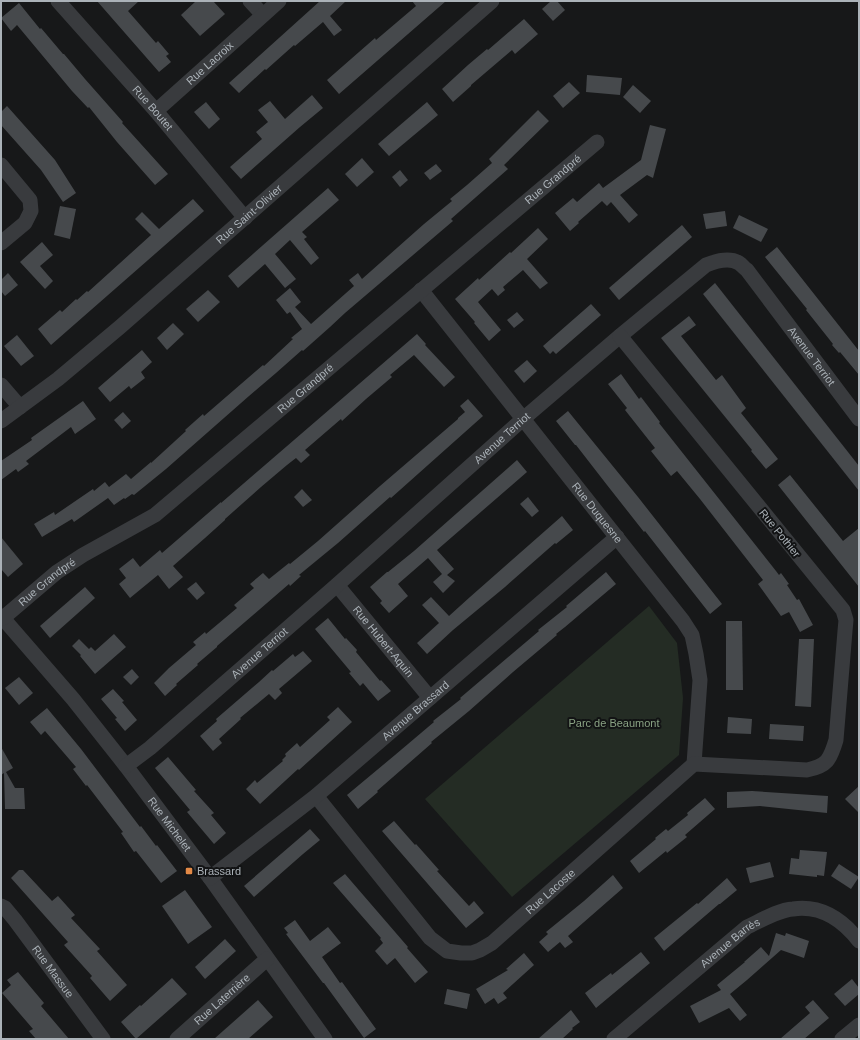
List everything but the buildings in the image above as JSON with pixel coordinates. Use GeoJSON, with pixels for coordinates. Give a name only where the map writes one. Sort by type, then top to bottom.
{"type":"FeatureCollection","features":[{"type":"Feature","properties":{"kind":"street","name":"Rue Boutet"},"geometry":{"type":"LineString","coordinates":[[58,1],[156,111],[245,218]]}},
{"type":"Feature","properties":{"kind":"street"},"geometry":{"type":"LineString","coordinates":[[250,1],[263,15]]}},
{"type":"Feature","properties":{"kind":"street","name":"Rue Lacroix"},"geometry":{"type":"LineString","coordinates":[[156,111],[279,1]]}},
{"type":"Feature","properties":{"kind":"street","name":"Rue Saint-Olivier"},"geometry":{"type":"LineString","coordinates":[[1,421],[58,379],[120,327],[492,1]]}},
{"type":"Feature","properties":{"kind":"street","name":"Rue Grandpré"},"geometry":{"type":"LineString","coordinates":[[2,617],[56,572],[117,535],[156,515],[597,142]]}},
{"type":"Feature","properties":{"kind":"street"},"geometry":{"type":"LineString","coordinates":[[1,165],[30,200],[31,211],[25,223],[1,243]]}},
{"type":"Feature","properties":{"kind":"street","name":"Avenue Terriot"},"geometry":{"type":"LineString","coordinates":[[126,766],[150,748],[337,585],[523,419],[620,336],[706,266],[717,260],[738,262],[747,270],[859,419]]}},
{"type":"Feature","properties":{"kind":"street","name":"Rue Duquesne"},"geometry":{"type":"LineString","coordinates":[[421,290],[683,621],[692,635],[700,680],[694,764]]}},
{"type":"Feature","properties":{"kind":"street","name":"Rue Pothier"},"geometry":{"type":"LineString","coordinates":[[620,336],[843,610],[852,632],[836,740],[827,761],[818,768],[807,770],[694,764]]}},
{"type":"Feature","properties":{"kind":"street"},"geometry":{"type":"LineString","coordinates":[[1,385],[20,407]]}},
{"type":"Feature","properties":{"kind":"street","name":"Avenue Brassard"},"geometry":{"type":"LineString","coordinates":[[210,878],[316,796],[616,537]]}},
{"type":"Feature","properties":{"kind":"street","name":"Rue Hubert-Aquin"},"geometry":{"type":"LineString","coordinates":[[337,585],[430,698]]}},
{"type":"Feature","properties":{"kind":"street","name":"Rue Michelet"},"geometry":{"type":"LineString","coordinates":[[2,617],[73,699],[126,766],[210,878],[325,1039]]}},
{"type":"Feature","properties":{"kind":"street","name":"Rue Lacoste"},"geometry":{"type":"LineString","coordinates":[[316,796],[430,938],[447,951],[472,953],[492,943],[694,764]]}},
{"type":"Feature","properties":{"kind":"street","name":"Rue Massue"},"geometry":{"type":"LineString","coordinates":[[1,906],[5,908],[15,920],[103,1039]]}},
{"type":"Feature","properties":{"kind":"street","name":"Avenue Barrès"},"geometry":{"type":"LineString","coordinates":[[614,1039],[747,928],[770,916],[792,909],[814,909],[835,917],[854,934],[859,941]]}},
{"type":"Feature","properties":{"kind":"street","name":"Rue Laterrière"},"geometry":{"type":"LineString","coordinates":[[177,1039],[267,959]]}},
{"type":"Feature","properties":{"kind":"street"},"geometry":{"type":"LineString","coordinates":[[842,1039],[859,1025]]}},
{"type":"Feature","properties":{"kind":"green space","name":"Parc de Beaumont"},"geometry":{"type":"Polygon","coordinates":[[[649,606],[677,643],[683,698],[679,755],[512,897],[425,799],[649,606]]]}},
{"type":"Feature","properties":{"kind":"place","name":"Brassard"},"geometry":{"type":"Point","coordinates":[189,871]}}]}
